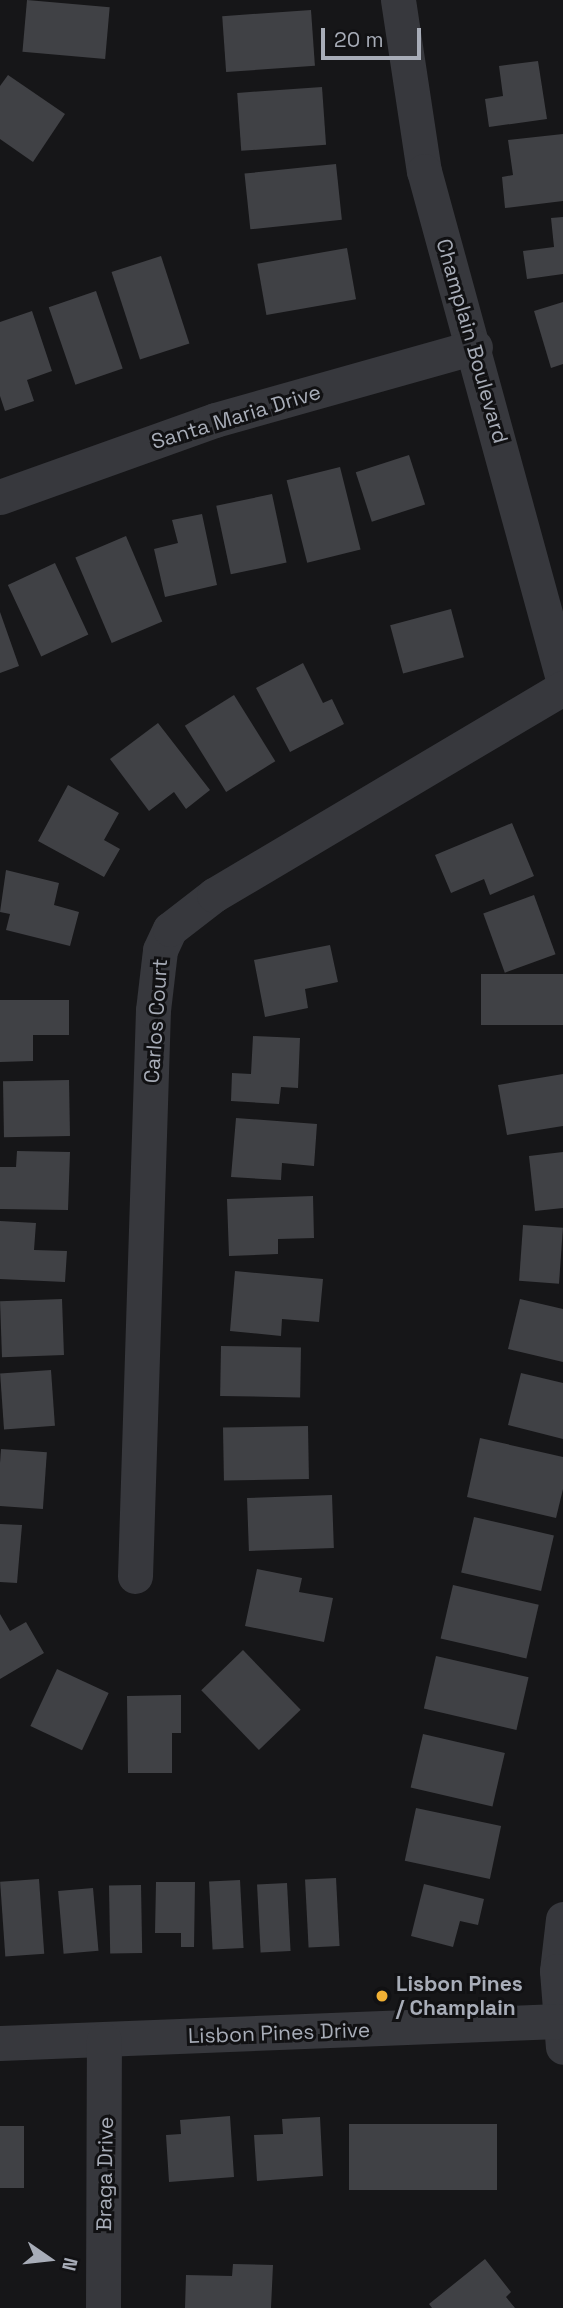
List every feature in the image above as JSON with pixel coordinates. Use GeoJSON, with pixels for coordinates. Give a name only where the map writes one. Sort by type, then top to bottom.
{"type":"FeatureCollection","features":[{"type":"Feature","properties":{"kind":"street","name":"Champlain Boulevard"},"geometry":{"type":"LineString","coordinates":[[398,0],[424,171],[475,347],[563,679]]}},
{"type":"Feature","properties":{"kind":"street","name":"Santa Maria Drive"},"geometry":{"type":"LineString","coordinates":[[0,497],[215,420],[475,347]]}},
{"type":"Feature","properties":{"kind":"street","name":"Carlos Court"},"geometry":{"type":"LineString","coordinates":[[135,1576],[153,1010],[160,950],[170,929],[214,895],[563,688]]}},
{"type":"Feature","properties":{"kind":"street"},"geometry":{"type":"LineString","coordinates":[[561,2034],[557,1971],[563,1919]]}},
{"type":"Feature","properties":{"kind":"street","name":"Lisbon Pines Drive"},"geometry":{"type":"LineString","coordinates":[[0,2043],[561,2034]]}},
{"type":"Feature","properties":{"kind":"street","name":"Braga Drive"},"geometry":{"type":"LineString","coordinates":[[103,2308],[104,2040]]}},
{"type":"Feature","properties":{"kind":"building"},"geometry":{"type":"Polygon","coordinates":[[[27,0],[110,7],[105,59],[22,52],[27,0]]]}},
{"type":"Feature","properties":{"kind":"building"},"geometry":{"type":"Polygon","coordinates":[[[311,10],[315,66],[226,72],[222,16],[311,10]]]}},
{"type":"Feature","properties":{"kind":"building"},"geometry":{"type":"Polygon","coordinates":[[[538,61],[547,119],[489,127],[485,99],[503,96],[499,66],[538,61]]]}},
{"type":"Feature","properties":{"kind":"building"},"geometry":{"type":"Polygon","coordinates":[[[8,75],[65,114],[33,162],[0,139],[0,86],[8,75]]]}},
{"type":"Feature","properties":{"kind":"building"},"geometry":{"type":"Polygon","coordinates":[[[322,87],[326,145],[241,151],[237,93],[322,87]]]}},
{"type":"Feature","properties":{"kind":"building"},"geometry":{"type":"Polygon","coordinates":[[[563,134],[563,201],[505,208],[502,177],[513,175],[508,140],[563,134]]]}},
{"type":"Feature","properties":{"kind":"building"},"geometry":{"type":"Polygon","coordinates":[[[336,164],[342,220],[250,229],[245,174],[336,164]]]}},
{"type":"Feature","properties":{"kind":"building"},"geometry":{"type":"Polygon","coordinates":[[[563,217],[563,274],[527,279],[523,251],[554,247],[551,218],[563,217]]]}},
{"type":"Feature","properties":{"kind":"building"},"geometry":{"type":"Polygon","coordinates":[[[347,248],[356,299],[266,315],[257,264],[347,248]]]}},
{"type":"Feature","properties":{"kind":"building"},"geometry":{"type":"Polygon","coordinates":[[[161,256],[189,343],[140,360],[112,272],[161,256]]]}},
{"type":"Feature","properties":{"kind":"building"},"geometry":{"type":"Polygon","coordinates":[[[96,291],[123,369],[75,385],[49,307],[96,291]]]}},
{"type":"Feature","properties":{"kind":"building"},"geometry":{"type":"Polygon","coordinates":[[[563,302],[563,364],[551,368],[534,311],[563,302]]]}},
{"type":"Feature","properties":{"kind":"building"},"geometry":{"type":"Polygon","coordinates":[[[32,311],[52,371],[27,380],[34,401],[5,411],[0,396],[0,322],[32,311]]]}},
{"type":"Feature","properties":{"kind":"building"},"geometry":{"type":"Polygon","coordinates":[[[409,455],[425,504],[372,522],[356,472],[409,455]]]}},
{"type":"Feature","properties":{"kind":"building"},"geometry":{"type":"Polygon","coordinates":[[[340,467],[361,549],[307,563],[287,480],[340,467]]]}},
{"type":"Feature","properties":{"kind":"building"},"geometry":{"type":"Polygon","coordinates":[[[272,494],[287,562],[231,574],[216,506],[272,494]]]}},
{"type":"Feature","properties":{"kind":"building"},"geometry":{"type":"Polygon","coordinates":[[[202,514],[217,585],[165,597],[154,549],[178,543],[172,520],[202,514]]]}},
{"type":"Feature","properties":{"kind":"building"},"geometry":{"type":"Polygon","coordinates":[[[126,536],[162,622],[112,643],[75,557],[126,536]]]}},
{"type":"Feature","properties":{"kind":"building"},"geometry":{"type":"Polygon","coordinates":[[[55,563],[88,635],[41,657],[8,585],[55,563]]]}},
{"type":"Feature","properties":{"kind":"building"},"geometry":{"type":"Polygon","coordinates":[[[451,609],[464,657],[403,674],[390,625],[451,609]]]}},
{"type":"Feature","properties":{"kind":"building"},"geometry":{"type":"Polygon","coordinates":[[[0,612],[19,666],[0,673],[0,612]]]}},
{"type":"Feature","properties":{"kind":"building"},"geometry":{"type":"Polygon","coordinates":[[[303,663],[323,703],[332,699],[344,724],[290,752],[256,688],[303,663]]]}},
{"type":"Feature","properties":{"kind":"building"},"geometry":{"type":"Polygon","coordinates":[[[234,695],[275,761],[226,792],[185,726],[234,695]]]}},
{"type":"Feature","properties":{"kind":"building"},"geometry":{"type":"Polygon","coordinates":[[[158,723],[210,790],[186,809],[174,792],[149,811],[110,759],[158,723]]]}},
{"type":"Feature","properties":{"kind":"building"},"geometry":{"type":"Polygon","coordinates":[[[68,785],[119,813],[104,840],[120,849],[104,877],[38,841],[68,785]]]}},
{"type":"Feature","properties":{"kind":"building"},"geometry":{"type":"Polygon","coordinates":[[[512,823],[534,876],[490,895],[484,879],[451,893],[435,855],[512,823]]]}},
{"type":"Feature","properties":{"kind":"building"},"geometry":{"type":"Polygon","coordinates":[[[6,870],[59,883],[54,905],[79,912],[70,946],[6,930],[10,914],[0,912],[6,870]]]}},
{"type":"Feature","properties":{"kind":"building"},"geometry":{"type":"Polygon","coordinates":[[[534,895],[556,954],[505,973],[483,913],[534,895]]]}},
{"type":"Feature","properties":{"kind":"building"},"geometry":{"type":"Polygon","coordinates":[[[330,945],[338,982],[305,989],[308,1008],[265,1017],[254,960],[330,945]]]}},
{"type":"Feature","properties":{"kind":"building"},"geometry":{"type":"Polygon","coordinates":[[[481,974],[563,974],[563,1025],[481,1025],[481,974]]]}},
{"type":"Feature","properties":{"kind":"building"},"geometry":{"type":"Polygon","coordinates":[[[0,1000],[69,1000],[69,1035],[33,1035],[33,1061],[0,1062],[0,1000]]]}},
{"type":"Feature","properties":{"kind":"building"},"geometry":{"type":"Polygon","coordinates":[[[253,1036],[300,1038],[298,1088],[281,1087],[279,1104],[231,1101],[232,1073],[251,1074],[253,1036]]]}},
{"type":"Feature","properties":{"kind":"building"},"geometry":{"type":"Polygon","coordinates":[[[563,1074],[563,1126],[507,1135],[498,1085],[563,1074]]]}},
{"type":"Feature","properties":{"kind":"building"},"geometry":{"type":"Polygon","coordinates":[[[69,1080],[70,1136],[4,1137],[3,1081],[69,1080]]]}},
{"type":"Feature","properties":{"kind":"building"},"geometry":{"type":"Polygon","coordinates":[[[236,1118],[317,1124],[314,1166],[282,1163],[281,1180],[231,1177],[236,1118]]]}},
{"type":"Feature","properties":{"kind":"building"},"geometry":{"type":"Polygon","coordinates":[[[17,1151],[70,1152],[68,1210],[0,1209],[0,1167],[16,1167],[17,1151]]]}},
{"type":"Feature","properties":{"kind":"building"},"geometry":{"type":"Polygon","coordinates":[[[563,1152],[563,1208],[535,1211],[529,1156],[563,1152]]]}},
{"type":"Feature","properties":{"kind":"building"},"geometry":{"type":"Polygon","coordinates":[[[313,1196],[314,1238],[278,1239],[278,1254],[229,1256],[227,1199],[313,1196]]]}},
{"type":"Feature","properties":{"kind":"building"},"geometry":{"type":"Polygon","coordinates":[[[0,1221],[36,1223],[34,1250],[67,1251],[65,1282],[0,1279],[0,1221]]]}},
{"type":"Feature","properties":{"kind":"building"},"geometry":{"type":"Polygon","coordinates":[[[523,1225],[563,1228],[559,1284],[519,1281],[523,1225]]]}},
{"type":"Feature","properties":{"kind":"building"},"geometry":{"type":"Polygon","coordinates":[[[235,1271],[323,1279],[319,1322],[282,1319],[281,1336],[230,1331],[235,1271]]]}},
{"type":"Feature","properties":{"kind":"building"},"geometry":{"type":"Polygon","coordinates":[[[62,1299],[64,1355],[2,1357],[0,1301],[62,1299]]]}},
{"type":"Feature","properties":{"kind":"building"},"geometry":{"type":"Polygon","coordinates":[[[520,1299],[563,1309],[563,1362],[508,1349],[520,1299]]]}},
{"type":"Feature","properties":{"kind":"building"},"geometry":{"type":"Polygon","coordinates":[[[221,1346],[301,1347],[300,1397],[220,1396],[221,1346]]]}},
{"type":"Feature","properties":{"kind":"building"},"geometry":{"type":"Polygon","coordinates":[[[51,1370],[55,1426],[4,1429],[0,1374],[51,1370]]]}},
{"type":"Feature","properties":{"kind":"building"},"geometry":{"type":"Polygon","coordinates":[[[521,1373],[563,1383],[563,1439],[508,1425],[521,1373]]]}},
{"type":"Feature","properties":{"kind":"building"},"geometry":{"type":"Polygon","coordinates":[[[308,1426],[309,1479],[224,1480],[223,1427],[308,1426]]]}},
{"type":"Feature","properties":{"kind":"building"},"geometry":{"type":"Polygon","coordinates":[[[480,1438],[563,1457],[563,1489],[556,1518],[467,1497],[480,1438]]]}},
{"type":"Feature","properties":{"kind":"building"},"geometry":{"type":"Polygon","coordinates":[[[1,1449],[47,1452],[43,1509],[0,1506],[1,1449]]]}},
{"type":"Feature","properties":{"kind":"building"},"geometry":{"type":"Polygon","coordinates":[[[332,1495],[334,1548],[249,1551],[247,1498],[332,1495]]]}},
{"type":"Feature","properties":{"kind":"building"},"geometry":{"type":"Polygon","coordinates":[[[474,1517],[554,1535],[541,1591],[461,1573],[474,1517]]]}},
{"type":"Feature","properties":{"kind":"building"},"geometry":{"type":"Polygon","coordinates":[[[0,1524],[22,1525],[17,1583],[0,1582],[0,1524]]]}},
{"type":"Feature","properties":{"kind":"building"},"geometry":{"type":"Polygon","coordinates":[[[257,1569],[302,1578],[299,1592],[333,1598],[324,1642],[245,1626],[257,1569]]]}},
{"type":"Feature","properties":{"kind":"building"},"geometry":{"type":"Polygon","coordinates":[[[453,1585],[539,1605],[526,1658],[441,1639],[453,1585]]]}},
{"type":"Feature","properties":{"kind":"building"},"geometry":{"type":"Polygon","coordinates":[[[0,1614],[10,1631],[26,1622],[44,1653],[0,1679],[0,1614]]]}},
{"type":"Feature","properties":{"kind":"building"},"geometry":{"type":"Polygon","coordinates":[[[243,1650],[301,1710],[259,1750],[201,1690],[243,1650]]]}},
{"type":"Feature","properties":{"kind":"building"},"geometry":{"type":"Polygon","coordinates":[[[436,1656],[529,1677],[516,1730],[424,1709],[436,1656]]]}},
{"type":"Feature","properties":{"kind":"building"},"geometry":{"type":"Polygon","coordinates":[[[57,1669],[109,1693],[82,1750],[30,1726],[57,1669]]]}},
{"type":"Feature","properties":{"kind":"building"},"geometry":{"type":"Polygon","coordinates":[[[181,1695],[181,1733],[172,1733],[172,1773],[128,1773],[127,1696],[181,1695]]]}},
{"type":"Feature","properties":{"kind":"building"},"geometry":{"type":"Polygon","coordinates":[[[423,1734],[505,1753],[492,1806],[411,1788],[423,1734]]]}},
{"type":"Feature","properties":{"kind":"building"},"geometry":{"type":"Polygon","coordinates":[[[416,1808],[501,1826],[490,1879],[405,1861],[416,1808]]]}},
{"type":"Feature","properties":{"kind":"building"},"geometry":{"type":"Polygon","coordinates":[[[336,1878],[340,1946],[309,1948],[305,1880],[336,1878]]]}},
{"type":"Feature","properties":{"kind":"building"},"geometry":{"type":"Polygon","coordinates":[[[39,1879],[44,1954],[5,1957],[0,1882],[39,1879]]]}},
{"type":"Feature","properties":{"kind":"building"},"geometry":{"type":"Polygon","coordinates":[[[240,1880],[244,1948],[213,1950],[209,1882],[240,1880]]]}},
{"type":"Feature","properties":{"kind":"building"},"geometry":{"type":"Polygon","coordinates":[[[156,1882],[195,1882],[194,1947],[181,1947],[181,1933],[155,1933],[156,1882]]]}},
{"type":"Feature","properties":{"kind":"building"},"geometry":{"type":"Polygon","coordinates":[[[287,1883],[291,1951],[261,1952],[257,1885],[287,1883]]]}},
{"type":"Feature","properties":{"kind":"building"},"geometry":{"type":"Polygon","coordinates":[[[424,1884],[484,1899],[478,1925],[460,1921],[453,1947],[411,1936],[424,1884]]]}},
{"type":"Feature","properties":{"kind":"building"},"geometry":{"type":"Polygon","coordinates":[[[141,1885],[142,1953],[110,1954],[109,1886],[141,1885]]]}},
{"type":"Feature","properties":{"kind":"building"},"geometry":{"type":"Polygon","coordinates":[[[93,1888],[98,1951],[64,1954],[58,1891],[93,1888]]]}},
{"type":"Feature","properties":{"kind":"building"},"geometry":{"type":"Polygon","coordinates":[[[230,2116],[234,2177],[169,2182],[166,2135],[181,2134],[180,2120],[230,2116]]]}},
{"type":"Feature","properties":{"kind":"building"},"geometry":{"type":"Polygon","coordinates":[[[320,2117],[323,2176],[257,2181],[254,2135],[283,2134],[282,2119],[320,2117]]]}},
{"type":"Feature","properties":{"kind":"building"},"geometry":{"type":"Polygon","coordinates":[[[349,2124],[497,2124],[497,2190],[349,2190],[349,2124]]]}},
{"type":"Feature","properties":{"kind":"building"},"geometry":{"type":"Polygon","coordinates":[[[0,2126],[24,2126],[24,2188],[0,2188],[0,2126]]]}},
{"type":"Feature","properties":{"kind":"building"},"geometry":{"type":"Polygon","coordinates":[[[485,2259],[511,2292],[506,2297],[515,2308],[432,2308],[429,2304],[485,2259]]]}},
{"type":"Feature","properties":{"kind":"building"},"geometry":{"type":"Polygon","coordinates":[[[233,2264],[273,2265],[271,2308],[185,2308],[186,2275],[232,2276],[233,2264]]]}},
{"type":"Feature","properties":{"kind":"place","name":"Lisbon Pines / Champlain"},"geometry":{"type":"Point","coordinates":[382,1996]}}]}
